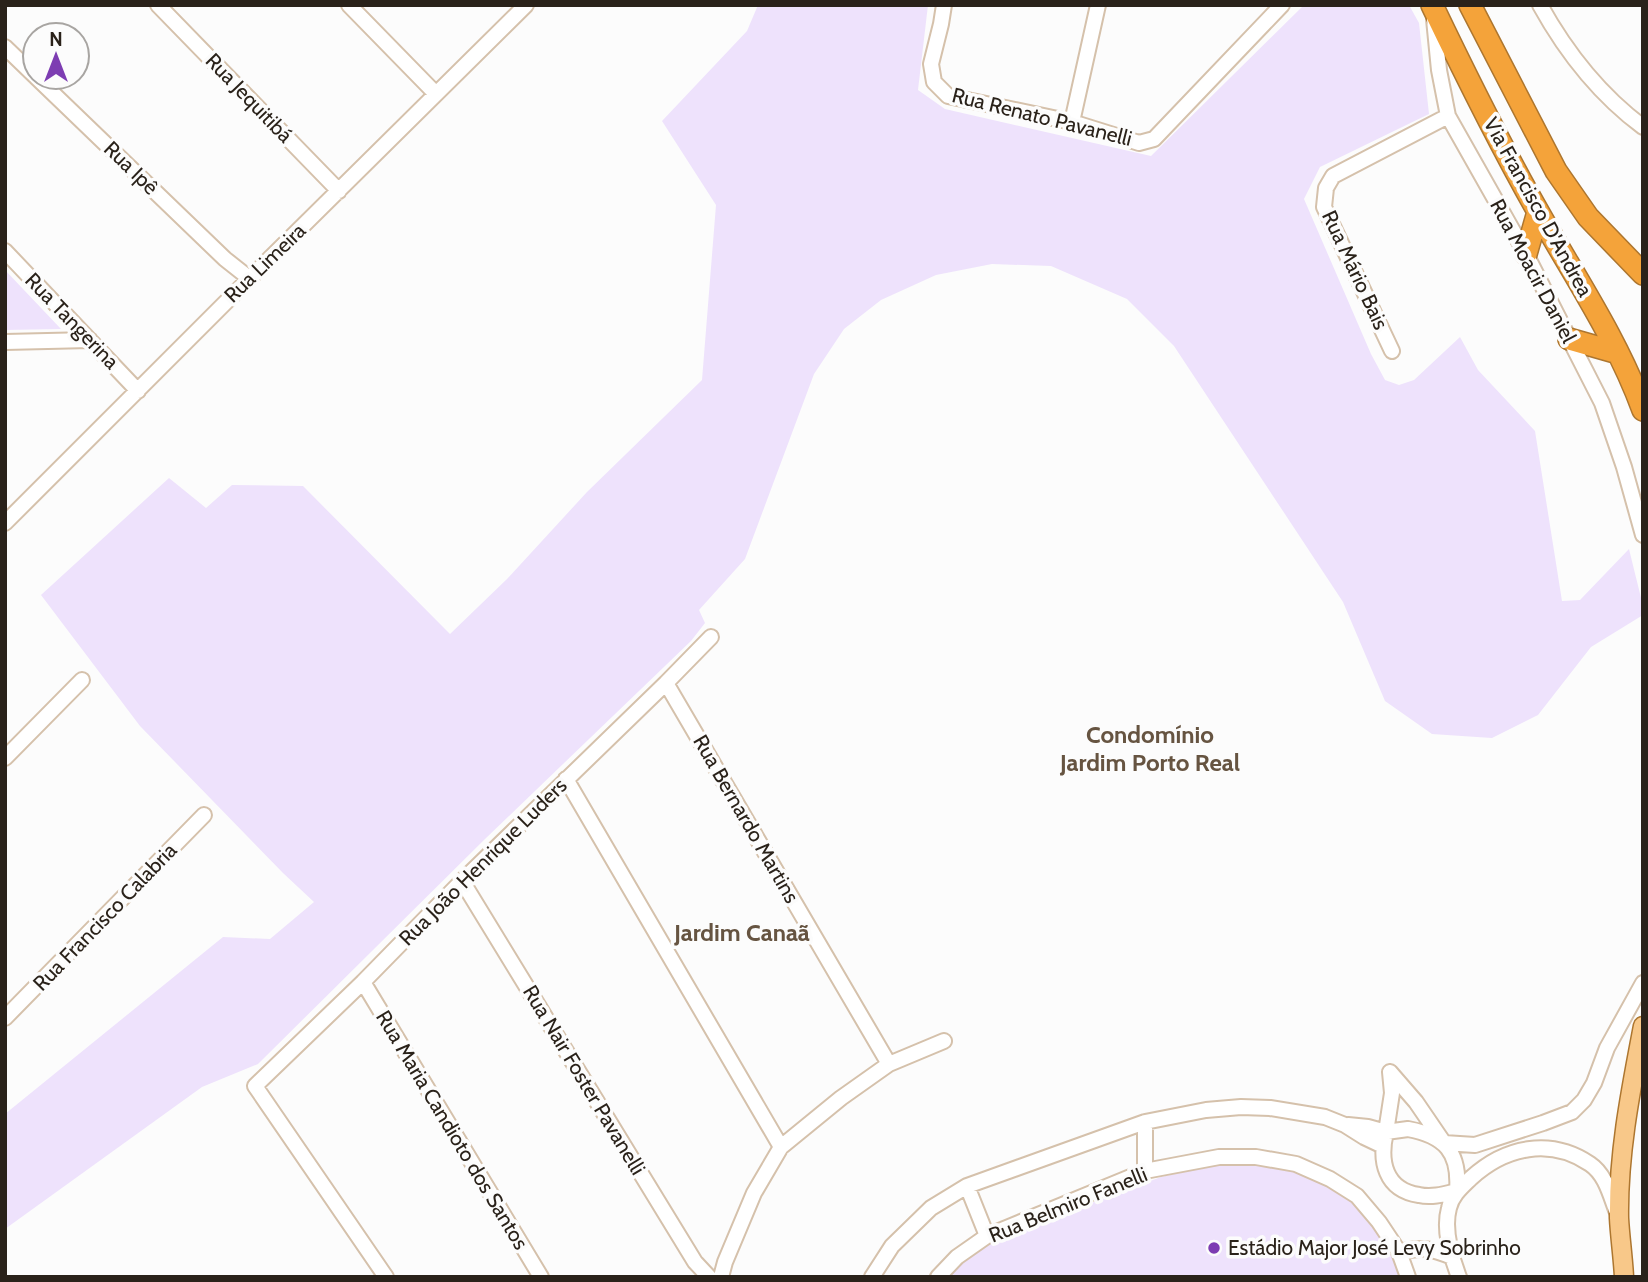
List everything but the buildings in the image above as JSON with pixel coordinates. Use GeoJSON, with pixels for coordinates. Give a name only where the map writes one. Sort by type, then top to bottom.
{"type":"FeatureCollection","features":[{"type":"Feature","properties":{"kind":"highway","name":"Via Francisco D'Andrea"},"geometry":{"type":"LineString","coordinates":[[1470,5],[1556,171],[1588,217],[1638,265]]}},
{"type":"Feature","properties":{"kind":"highway","name":"Via Francisco D'Andrea"},"geometry":{"type":"LineString","coordinates":[[1432,6],[1538,212],[1618,353],[1642,402]]}},
{"type":"Feature","properties":{"kind":"highway"},"geometry":{"type":"LineString","coordinates":[[1527,254],[1538,212]]}},
{"type":"Feature","properties":{"kind":"highway"},"geometry":{"type":"LineString","coordinates":[[1569,339],[1618,353]]}},
{"type":"Feature","properties":{"kind":"main road"},"geometry":{"type":"LineString","coordinates":[[1624,1277],[1619,1218],[1622,1156],[1643,1026]]}},
{"type":"Feature","properties":{"kind":"street","name":"Rua Jequitibá"},"geometry":{"type":"LineString","coordinates":[[158,5],[339,191]]}},
{"type":"Feature","properties":{"kind":"street"},"geometry":{"type":"LineString","coordinates":[[349,5],[436,94]]}},
{"type":"Feature","properties":{"kind":"street","name":"Rua Limeira"},"geometry":{"type":"LineString","coordinates":[[5,523],[526,5]]}},
{"type":"Feature","properties":{"kind":"street","name":"Rua Renato Pavanelli"},"geometry":{"type":"LineString","coordinates":[[944,5],[942,24],[931,64],[934,82],[948,96],[1072,122],[1139,144],[1154,139],[1282,5]]}},
{"type":"Feature","properties":{"kind":"street"},"geometry":{"type":"LineString","coordinates":[[1072,122],[1098,5]]}},
{"type":"Feature","properties":{"kind":"street"},"geometry":{"type":"LineString","coordinates":[[1540,5],[1585,73],[1643,127]]}},
{"type":"Feature","properties":{"kind":"street","name":"Rua Moacir Daniel"},"geometry":{"type":"LineString","coordinates":[[1432,6],[1439,69],[1448,116],[1527,254],[1602,403],[1643,535]]}},
{"type":"Feature","properties":{"kind":"street","name":"Rua Ipê"},"geometry":{"type":"LineString","coordinates":[[5,47],[21,62]]}},
{"type":"Feature","properties":{"kind":"street","name":"Rua Ipê"},"geometry":{"type":"LineString","coordinates":[[51,91],[225,259],[245,283]]}},
{"type":"Feature","properties":{"kind":"street","name":"Rua Mário Bais"},"geometry":{"type":"LineString","coordinates":[[1392,351],[1324,207],[1326,188],[1333,176],[1448,116]]}},
{"type":"Feature","properties":{"kind":"street","name":"Rua Tangerina"},"geometry":{"type":"LineString","coordinates":[[5,251],[138,391]]}},
{"type":"Feature","properties":{"kind":"street"},"geometry":{"type":"LineString","coordinates":[[5,342],[90,340]]}},
{"type":"Feature","properties":{"kind":"street","name":"Rua João Henrique Luders"},"geometry":{"type":"LineString","coordinates":[[386,1277],[255,1086],[711,637]]}},
{"type":"Feature","properties":{"kind":"street"},"geometry":{"type":"LineString","coordinates":[[5,758],[82,680]]}},
{"type":"Feature","properties":{"kind":"street","name":"Rua Bernardo Martins"},"geometry":{"type":"LineString","coordinates":[[666,683],[889,1064]]}},
{"type":"Feature","properties":{"kind":"street"},"geometry":{"type":"LineString","coordinates":[[566,779],[781,1147]]}},
{"type":"Feature","properties":{"kind":"street","name":"Rua Francisco Calabria"},"geometry":{"type":"LineString","coordinates":[[5,1018],[204,815]]}},
{"type":"Feature","properties":{"kind":"street","name":"Rua Nair Foster Pavanelli"},"geometry":{"type":"LineString","coordinates":[[462,881],[695,1262],[709,1277]]}},
{"type":"Feature","properties":{"kind":"street","name":"Rua Maria Candioto dos Santos"},"geometry":{"type":"LineString","coordinates":[[363,982],[541,1277]]}},
{"type":"Feature","properties":{"kind":"street"},"geometry":{"type":"LineString","coordinates":[[1385,1139],[1408,1129],[1426,1132],[1444,1143],[1475,1145],[1544,1124],[1572,1112],[1584,1100],[1594,1083],[1607,1048],[1643,983]]}},
{"type":"Feature","properties":{"kind":"street"},"geometry":{"type":"LineString","coordinates":[[721,1277],[724,1262],[754,1193],[781,1147],[841,1098],[889,1064],[944,1041]]}},
{"type":"Feature","properties":{"kind":"street"},"geometry":{"type":"LineString","coordinates":[[1390,1072],[1416,1102],[1450,1150],[1457,1167],[1457,1191],[1419,1195],[1402,1190],[1389,1177],[1383,1162],[1392,1093],[1390,1072]]}},
{"type":"Feature","properties":{"kind":"street"},"geometry":{"type":"LineString","coordinates":[[872,1277],[892,1247],[931,1208],[967,1186],[1144,1122],[1206,1110],[1270,1108],[1325,1117],[1345,1125],[1368,1127],[1385,1139]]}},
{"type":"Feature","properties":{"kind":"street"},"geometry":{"type":"LineString","coordinates":[[1144,1122],[1144,1171]]}},
{"type":"Feature","properties":{"kind":"street"},"geometry":{"type":"LineString","coordinates":[[1459,1277],[1452,1257],[1447,1225],[1449,1206],[1457,1191],[1486,1165],[1510,1153],[1541,1147],[1569,1152],[1592,1165],[1606,1182],[1619,1218]]}},
{"type":"Feature","properties":{"kind":"street","name":"Rua Belmiro Fanelli"},"geometry":{"type":"LineString","coordinates":[[938,1277],[957,1257],[987,1236],[1144,1171],[1219,1157],[1256,1157],[1296,1164],[1357,1196],[1399,1252],[1408,1277]]}},
{"type":"Feature","properties":{"kind":"street"},"geometry":{"type":"LineString","coordinates":[[967,1186],[987,1236]]}},
{"type":"Feature","properties":{"kind":"street"},"geometry":{"type":"LineString","coordinates":[[1399,1252],[1415,1248],[1434,1249],[1452,1257]]}},
{"type":"Feature","properties":{"kind":"shaded area"},"geometry":{"type":"Polygon","coordinates":[[[758,5],[928,5],[918,90],[945,109],[1151,156],[1304,5],[1409,5],[1419,23],[1429,114],[1320,167],[1304,199],[1371,354],[1385,380],[1399,385],[1414,380],[1460,337],[1478,370],[1535,431],[1562,601],[1580,600],[1629,549],[1643,615],[1591,647],[1538,715],[1492,738],[1432,734],[1385,701],[1343,602],[1174,346],[1127,299],[1051,266],[992,264],[936,275],[881,300],[844,329],[814,374],[745,559],[699,610],[705,623],[691,641],[485,839],[258,1064],[202,1087],[5,1229],[5,1114],[223,937],[270,939],[314,902],[140,726],[41,595],[169,478],[206,508],[232,485],[303,486],[450,634],[507,579],[587,492],[702,380],[716,205],[662,121],[747,31],[758,5]]]}},
{"type":"Feature","properties":{"kind":"shaded area"},"geometry":{"type":"Polygon","coordinates":[[[5,270],[61,329],[5,330],[5,270]]]}},
{"type":"Feature","properties":{"kind":"shaded area"},"geometry":{"type":"Polygon","coordinates":[[[1252,1160],[1293,1166],[1353,1198],[1375,1224],[1393,1254],[1402,1277],[949,1277],[961,1261],[990,1240],[1161,1177],[1252,1160]]]}},
{"type":"Feature","properties":{"kind":"place","name":"Estádio Major José Levy Sobrinho"},"geometry":{"type":"Point","coordinates":[1214,1248]}},
{"type":"Feature","properties":{"kind":"district","name":"Condomínio Jardim Porto Real"},"geometry":{"type":"Point","coordinates":[1150,749]}},
{"type":"Feature","properties":{"kind":"district","name":"Jardim Canaã"},"geometry":{"type":"Point","coordinates":[742,933]}}]}
